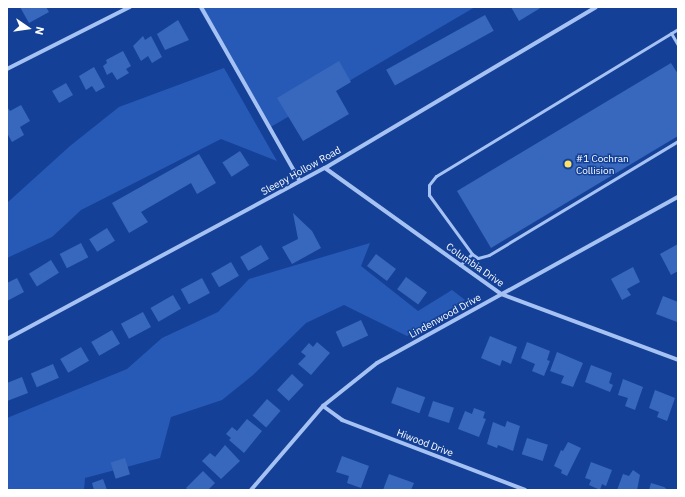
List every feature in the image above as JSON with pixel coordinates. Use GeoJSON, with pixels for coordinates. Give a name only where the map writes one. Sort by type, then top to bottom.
{"type":"FeatureCollection","features":[{"type":"Feature","properties":{"kind":"street"},"geometry":{"type":"LineString","coordinates":[[7,69],[130,7]]}},
{"type":"Feature","properties":{"kind":"street"},"geometry":{"type":"LineString","coordinates":[[201,7],[300,181]]}},
{"type":"Feature","properties":{"kind":"street","name":"Sleepy Hollow Road"},"geometry":{"type":"LineString","coordinates":[[7,339],[324,168],[596,7]]}},
{"type":"Feature","properties":{"kind":"street","name":"Columbia Drive"},"geometry":{"type":"LineString","coordinates":[[324,168],[501,294],[678,360]]}},
{"type":"Feature","properties":{"kind":"street","name":"Lindenwood Drive"},"geometry":{"type":"LineString","coordinates":[[251,490],[322,406],[377,363],[678,197]]}},
{"type":"Feature","properties":{"kind":"street","name":"Hiwood Drive"},"geometry":{"type":"LineString","coordinates":[[322,406],[342,420],[525,490]]}},
{"type":"Feature","properties":{"kind":"lane"},"geometry":{"type":"LineString","coordinates":[[678,29],[436,176],[429,185],[429,195],[472,254],[478,258],[489,255],[678,141]]}},
{"type":"Feature","properties":{"kind":"lane"},"geometry":{"type":"LineString","coordinates":[[671,33],[678,45]]}},
{"type":"Feature","properties":{"kind":"lane"},"geometry":{"type":"LineString","coordinates":[[460,265],[472,254]]}},
{"type":"Feature","properties":{"kind":"shaded area"},"geometry":{"type":"Polygon","coordinates":[[[198,7],[475,7],[269,128],[198,7]]]}},
{"type":"Feature","properties":{"kind":"shaded area"},"geometry":{"type":"Polygon","coordinates":[[[224,68],[277,161],[221,139],[81,210],[52,237],[7,258],[7,203],[70,146],[119,107],[224,68]]]}},
{"type":"Feature","properties":{"kind":"shaded area"},"geometry":{"type":"Polygon","coordinates":[[[370,243],[361,266],[418,311],[452,290],[465,300],[407,336],[344,305],[306,323],[253,375],[222,400],[171,417],[160,458],[85,478],[84,490],[7,490],[7,418],[127,369],[162,338],[218,312],[249,279],[370,243]]]}},
{"type":"Feature","properties":{"kind":"building"},"geometry":{"type":"Polygon","coordinates":[[[20,7],[46,7],[49,12],[29,23],[20,7]]]}},
{"type":"Feature","properties":{"kind":"building"},"geometry":{"type":"Polygon","coordinates":[[[511,7],[542,7],[519,21],[511,7]]]}},
{"type":"Feature","properties":{"kind":"building"},"geometry":{"type":"Polygon","coordinates":[[[485,15],[494,31],[395,86],[386,70],[485,15]]]}},
{"type":"Feature","properties":{"kind":"building"},"geometry":{"type":"Polygon","coordinates":[[[178,20],[189,40],[165,50],[157,34],[178,20]]]}},
{"type":"Feature","properties":{"kind":"building"},"geometry":{"type":"Polygon","coordinates":[[[143,36],[145,40],[151,36],[162,57],[152,63],[148,56],[141,61],[133,46],[143,36]]]}},
{"type":"Feature","properties":{"kind":"building"},"geometry":{"type":"Polygon","coordinates":[[[123,51],[131,66],[126,69],[129,73],[117,80],[112,72],[107,75],[103,66],[107,63],[106,60],[123,51]]]}},
{"type":"Feature","properties":{"kind":"building"},"geometry":{"type":"Polygon","coordinates":[[[339,61],[351,82],[336,91],[349,114],[303,141],[277,98],[339,61]]]}},
{"type":"Feature","properties":{"kind":"building","name":"#1 Cochran Collision"},"geometry":{"type":"Polygon","coordinates":[[[671,63],[678,74],[678,136],[491,248],[457,191],[671,63]]]}},
{"type":"Feature","properties":{"kind":"building"},"geometry":{"type":"Polygon","coordinates":[[[94,67],[105,87],[96,92],[92,86],[86,90],[79,76],[94,67]]]}},
{"type":"Feature","properties":{"kind":"building"},"geometry":{"type":"Polygon","coordinates":[[[66,83],[73,95],[59,103],[52,91],[66,83]]]}},
{"type":"Feature","properties":{"kind":"building"},"geometry":{"type":"Polygon","coordinates":[[[21,105],[30,121],[20,127],[24,135],[12,142],[7,133],[7,107],[10,111],[21,105]]]}},
{"type":"Feature","properties":{"kind":"building"},"geometry":{"type":"Polygon","coordinates":[[[240,151],[249,165],[232,177],[222,162],[240,151]]]}},
{"type":"Feature","properties":{"kind":"building"},"geometry":{"type":"Polygon","coordinates":[[[199,154],[216,183],[197,194],[191,183],[141,212],[148,222],[129,233],[112,203],[199,154]]]}},
{"type":"Feature","properties":{"kind":"building"},"geometry":{"type":"Polygon","coordinates":[[[293,213],[312,231],[321,248],[292,264],[282,247],[298,239],[293,213]]]}},
{"type":"Feature","properties":{"kind":"building"},"geometry":{"type":"Polygon","coordinates":[[[107,228],[115,241],[97,252],[89,239],[107,228]]]}},
{"type":"Feature","properties":{"kind":"building"},"geometry":{"type":"Polygon","coordinates":[[[81,243],[88,257],[67,268],[60,254],[81,243]]]}},
{"type":"Feature","properties":{"kind":"building"},"geometry":{"type":"Polygon","coordinates":[[[678,244],[678,271],[671,275],[660,254],[678,244]]]}},
{"type":"Feature","properties":{"kind":"building"},"geometry":{"type":"Polygon","coordinates":[[[261,245],[269,259],[248,271],[240,257],[261,245]]]}},
{"type":"Feature","properties":{"kind":"building"},"geometry":{"type":"Polygon","coordinates":[[[376,254],[396,269],[387,281],[367,266],[376,254]]]}},
{"type":"Feature","properties":{"kind":"building"},"geometry":{"type":"Polygon","coordinates":[[[51,260],[59,273],[37,286],[29,274],[51,260]]]}},
{"type":"Feature","properties":{"kind":"building"},"geometry":{"type":"Polygon","coordinates":[[[231,262],[239,276],[219,287],[211,274],[231,262]]]}},
{"type":"Feature","properties":{"kind":"building"},"geometry":{"type":"Polygon","coordinates":[[[633,267],[640,282],[627,289],[631,295],[622,300],[611,279],[633,267]]]}},
{"type":"Feature","properties":{"kind":"building"},"geometry":{"type":"Polygon","coordinates":[[[406,277],[427,292],[418,304],[397,289],[406,277]]]}},
{"type":"Feature","properties":{"kind":"building"},"geometry":{"type":"Polygon","coordinates":[[[17,278],[24,292],[7,301],[7,283],[17,278]]]}},
{"type":"Feature","properties":{"kind":"building"},"geometry":{"type":"Polygon","coordinates":[[[202,278],[210,293],[189,304],[181,289],[202,278]]]}},
{"type":"Feature","properties":{"kind":"building"},"geometry":{"type":"Polygon","coordinates":[[[173,295],[181,309],[158,322],[150,308],[173,295]]]}},
{"type":"Feature","properties":{"kind":"building"},"geometry":{"type":"Polygon","coordinates":[[[663,296],[678,302],[677,322],[656,314],[663,296]]]}},
{"type":"Feature","properties":{"kind":"building"},"geometry":{"type":"Polygon","coordinates":[[[143,312],[151,327],[129,339],[121,324],[143,312]]]}},
{"type":"Feature","properties":{"kind":"building"},"geometry":{"type":"Polygon","coordinates":[[[361,320],[368,335],[343,347],[336,332],[361,320]]]}},
{"type":"Feature","properties":{"kind":"building"},"geometry":{"type":"Polygon","coordinates":[[[112,330],[120,344],[99,356],[91,342],[112,330]]]}},
{"type":"Feature","properties":{"kind":"building"},"geometry":{"type":"Polygon","coordinates":[[[490,336],[517,347],[511,364],[502,360],[500,366],[481,358],[490,336]]]}},
{"type":"Feature","properties":{"kind":"building"},"geometry":{"type":"Polygon","coordinates":[[[317,342],[330,353],[311,375],[298,364],[306,356],[301,352],[309,343],[313,347],[317,342]]]}},
{"type":"Feature","properties":{"kind":"building"},"geometry":{"type":"Polygon","coordinates":[[[527,342],[550,351],[547,360],[550,361],[544,376],[532,371],[535,364],[521,358],[527,342]]]}},
{"type":"Feature","properties":{"kind":"building"},"geometry":{"type":"Polygon","coordinates":[[[81,347],[89,361],[68,373],[60,359],[81,347]]]}},
{"type":"Feature","properties":{"kind":"building"},"geometry":{"type":"Polygon","coordinates":[[[557,352],[583,363],[573,387],[561,383],[564,376],[550,371],[557,352]]]}},
{"type":"Feature","properties":{"kind":"building"},"geometry":{"type":"Polygon","coordinates":[[[53,364],[59,378],[37,387],[31,373],[53,364]]]}},
{"type":"Feature","properties":{"kind":"building"},"geometry":{"type":"Polygon","coordinates":[[[591,365],[612,373],[609,383],[613,385],[610,392],[585,382],[591,365]]]}},
{"type":"Feature","properties":{"kind":"building"},"geometry":{"type":"Polygon","coordinates":[[[292,374],[304,385],[289,401],[277,390],[292,374]]]}},
{"type":"Feature","properties":{"kind":"building"},"geometry":{"type":"Polygon","coordinates":[[[22,377],[28,393],[7,401],[7,383],[22,377]]]}},
{"type":"Feature","properties":{"kind":"building"},"geometry":{"type":"Polygon","coordinates":[[[623,379],[643,387],[635,410],[625,406],[628,398],[618,395],[623,379]]]}},
{"type":"Feature","properties":{"kind":"building"},"geometry":{"type":"Polygon","coordinates":[[[397,387],[425,397],[419,413],[391,403],[397,387]]]}},
{"type":"Feature","properties":{"kind":"building"},"geometry":{"type":"Polygon","coordinates":[[[655,390],[675,398],[667,421],[657,417],[659,412],[649,408],[655,390]]]}},
{"type":"Feature","properties":{"kind":"building"},"geometry":{"type":"Polygon","coordinates":[[[267,399],[281,411],[266,427],[253,416],[267,399]]]}},
{"type":"Feature","properties":{"kind":"building"},"geometry":{"type":"Polygon","coordinates":[[[433,401],[454,408],[449,423],[428,416],[433,401]]]}},
{"type":"Feature","properties":{"kind":"building"},"geometry":{"type":"Polygon","coordinates":[[[474,408],[485,412],[483,418],[486,419],[479,437],[458,429],[465,411],[472,414],[474,408]]]}},
{"type":"Feature","properties":{"kind":"building"},"geometry":{"type":"Polygon","coordinates":[[[247,419],[262,431],[244,453],[229,440],[231,438],[226,434],[232,427],[237,431],[247,419]]]}},
{"type":"Feature","properties":{"kind":"building"},"geometry":{"type":"Polygon","coordinates":[[[507,421],[520,426],[513,451],[498,445],[497,448],[487,444],[493,422],[505,427],[507,421]]]}},
{"type":"Feature","properties":{"kind":"building"},"geometry":{"type":"Polygon","coordinates":[[[527,438],[548,445],[543,461],[522,454],[527,438]]]}},
{"type":"Feature","properties":{"kind":"building"},"geometry":{"type":"Polygon","coordinates":[[[568,442],[581,448],[567,476],[561,473],[562,470],[554,466],[561,450],[563,451],[568,442]]]}},
{"type":"Feature","properties":{"kind":"building"},"geometry":{"type":"Polygon","coordinates":[[[225,445],[240,461],[221,479],[202,461],[210,453],[215,457],[225,445]]]}},
{"type":"Feature","properties":{"kind":"building"},"geometry":{"type":"Polygon","coordinates":[[[342,456],[369,466],[361,488],[347,483],[349,476],[336,472],[342,456]]]}},
{"type":"Feature","properties":{"kind":"building"},"geometry":{"type":"Polygon","coordinates":[[[125,458],[130,474],[116,479],[111,462],[125,458]]]}},
{"type":"Feature","properties":{"kind":"building"},"geometry":{"type":"Polygon","coordinates":[[[591,462],[612,470],[606,486],[602,484],[600,490],[589,485],[591,480],[585,478],[591,462]]]}},
{"type":"Feature","properties":{"kind":"building"},"geometry":{"type":"Polygon","coordinates":[[[633,470],[640,475],[637,490],[617,490],[623,474],[629,476],[633,470]]]}},
{"type":"Feature","properties":{"kind":"building"},"geometry":{"type":"Polygon","coordinates":[[[203,471],[215,483],[208,490],[188,490],[186,488],[203,471]]]}},
{"type":"Feature","properties":{"kind":"building"},"geometry":{"type":"Polygon","coordinates":[[[389,474],[414,483],[411,490],[383,490],[389,474]]]}},
{"type":"Feature","properties":{"kind":"building"},"geometry":{"type":"Polygon","coordinates":[[[103,479],[107,490],[94,490],[92,483],[103,479]]]}},
{"type":"Feature","properties":{"kind":"building"},"geometry":{"type":"Polygon","coordinates":[[[651,483],[664,487],[668,490],[649,490],[651,483]]]}},
{"type":"Feature","properties":{"kind":"place","name":"#1 Cochran Collision"},"geometry":{"type":"Point","coordinates":[568,164]}}]}
